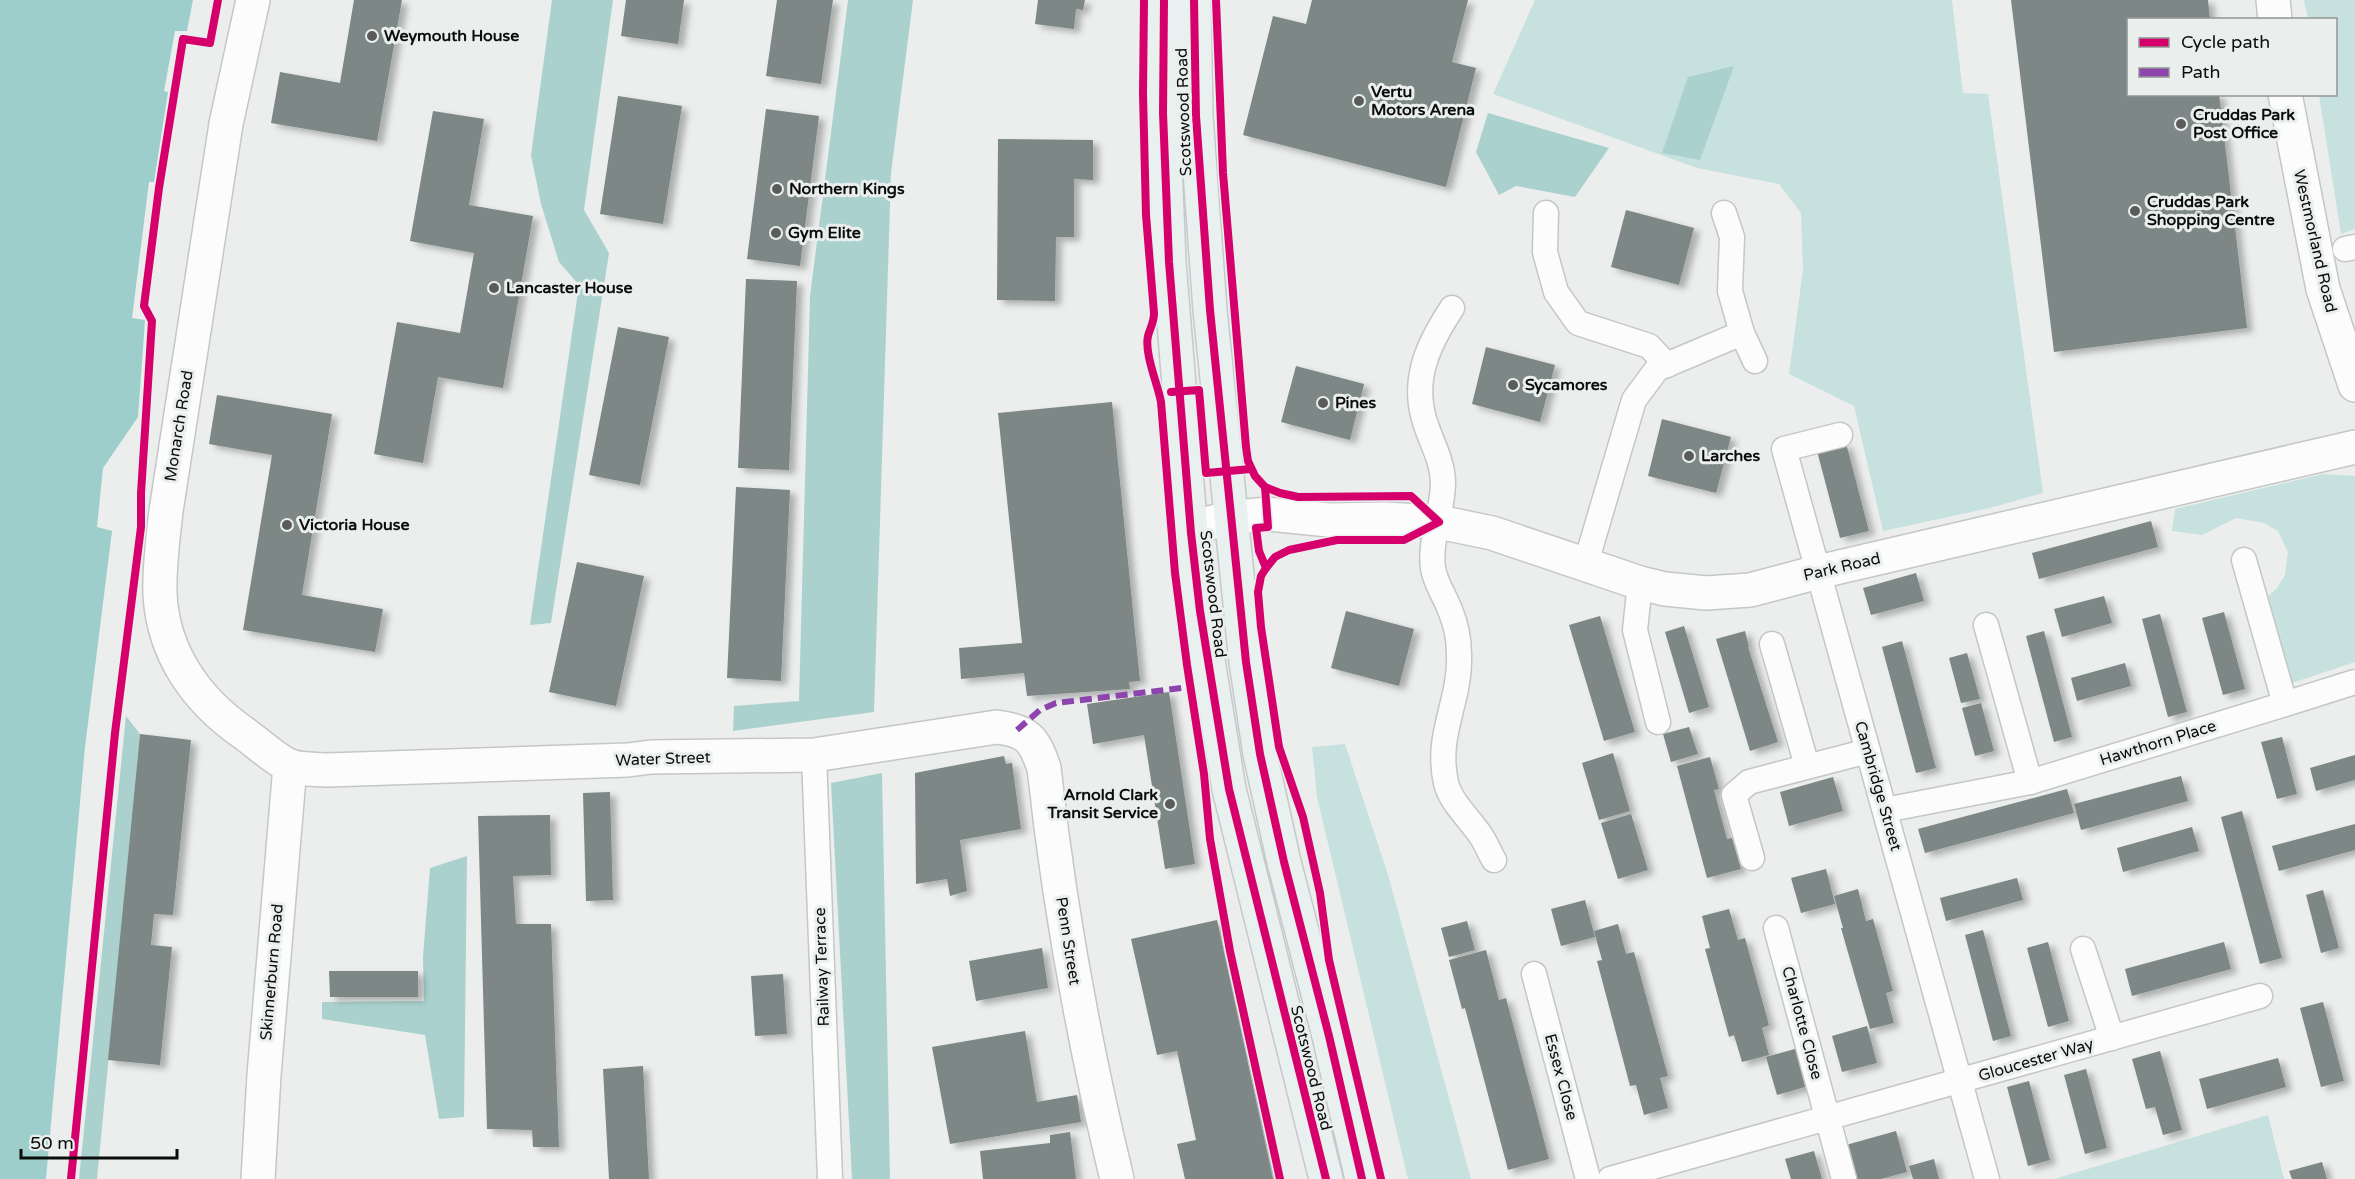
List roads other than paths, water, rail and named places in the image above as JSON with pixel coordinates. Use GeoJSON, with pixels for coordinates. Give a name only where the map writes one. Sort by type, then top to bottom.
{"type":"FeatureCollection","features":[{"type":"Feature","properties":{"kind":"main road","name":"Scotswood Road"},"geometry":{"type":"LineString","coordinates":[[1164,0],[1163,113],[1166,210],[1191,533],[1200,611],[1229,789],[1319,1171]]}},
{"type":"Feature","properties":{"kind":"main road","name":"Scotswood Road"},"geometry":{"type":"LineString","coordinates":[[1194,0],[1196,116],[1204,234],[1231,529],[1246,662],[1260,754],[1284,862],[1329,1036],[1362,1179]]}},
{"type":"Feature","properties":{"kind":"street","name":"Monarch Road"},"geometry":{"type":"LineString","coordinates":[[253,0],[226,124],[166,511],[160,595],[174,654],[198,694],[234,727],[290,766],[327,770]]}},
{"type":"Feature","properties":{"kind":"street"},"geometry":{"type":"LineString","coordinates":[[2273,0],[2275,18]]}},
{"type":"Feature","properties":{"kind":"street","name":"Westmorland Road"},"geometry":{"type":"LineString","coordinates":[[2284,96],[2323,289],[2355,385]]}},
{"type":"Feature","properties":{"kind":"street"},"geometry":{"type":"LineString","coordinates":[[1546,213],[1545,252],[1556,292],[1578,323],[1649,346],[1667,365]]}},
{"type":"Feature","properties":{"kind":"street"},"geometry":{"type":"LineString","coordinates":[[1724,213],[1732,237],[1730,291],[1742,333],[1755,362]]}},
{"type":"Feature","properties":{"kind":"street"},"geometry":{"type":"LineString","coordinates":[[1452,308],[1429,347],[1422,366],[1420,388],[1425,422],[1441,469],[1443,482],[1439,522],[1433,549],[1433,569],[1455,626],[1460,655],[1456,694],[1444,735],[1443,766],[1447,787],[1481,836],[1494,860]]}},
{"type":"Feature","properties":{"kind":"street"},"geometry":{"type":"LineString","coordinates":[[1585,566],[1634,400],[1657,369],[1742,333]]}},
{"type":"Feature","properties":{"kind":"street","name":"Cambridge Street"},"geometry":{"type":"LineString","coordinates":[[1840,435],[1784,449],[1987,1179]]}},
{"type":"Feature","properties":{"kind":"street","name":"Park Road"},"geometry":{"type":"LineString","coordinates":[[1191,533],[1209,523],[1231,529],[1277,514],[1329,520],[1374,519],[1439,522],[1492,532],[1585,566],[1665,589],[1706,593],[1750,590],[1818,572],[2355,447]]}},
{"type":"Feature","properties":{"kind":"street"},"geometry":{"type":"LineString","coordinates":[[2244,560],[2285,704]]}},
{"type":"Feature","properties":{"kind":"street"},"geometry":{"type":"LineString","coordinates":[[1640,583],[1635,630],[1658,722]]}},
{"type":"Feature","properties":{"kind":"street"},"geometry":{"type":"LineString","coordinates":[[1986,625],[2030,782]]}},
{"type":"Feature","properties":{"kind":"street"},"geometry":{"type":"LineString","coordinates":[[1772,644],[1807,766]]}},
{"type":"Feature","properties":{"kind":"street","name":"Hawthorn Place"},"geometry":{"type":"LineString","coordinates":[[1885,810],[2030,782],[2355,682]]}},
{"type":"Feature","properties":{"kind":"street","name":"Water Street"},"geometry":{"type":"LineString","coordinates":[[327,770],[651,758],[814,755],[997,727]]}},
{"type":"Feature","properties":{"kind":"street","name":"Penn Street"},"geometry":{"type":"LineString","coordinates":[[997,727],[1017,730],[1029,738],[1038,751],[1044,768],[1061,906],[1073,979],[1117,1179]]}},
{"type":"Feature","properties":{"kind":"street"},"geometry":{"type":"LineString","coordinates":[[1752,858],[1734,795],[1749,782],[1868,750]]}},
{"type":"Feature","properties":{"kind":"street","name":"Railway Terrace"},"geometry":{"type":"LineString","coordinates":[[814,755],[830,1179]]}},
{"type":"Feature","properties":{"kind":"street","name":"Skinnerburn Road"},"geometry":{"type":"LineString","coordinates":[[258,1179],[264,1075],[290,766]]}},
{"type":"Feature","properties":{"kind":"street","name":"Charlotte Close"},"geometry":{"type":"LineString","coordinates":[[1776,928],[1844,1179]]}},
{"type":"Feature","properties":{"kind":"street","name":"Gloucester Way"},"geometry":{"type":"LineString","coordinates":[[2084,949],[2112,1038]]}},
{"type":"Feature","properties":{"kind":"street","name":"Essex Close"},"geometry":{"type":"LineString","coordinates":[[1534,974],[1588,1179]]}},
{"type":"Feature","properties":{"kind":"street","name":"Gloucester Way"},"geometry":{"type":"LineString","coordinates":[[1610,1179],[2260,996]]}},
{"type":"Feature","properties":{"kind":"place","name":"Weymouth House"},"geometry":{"type":"Point","coordinates":[372,36]}},
{"type":"Feature","properties":{"kind":"place","name":"Vertu Motors Arena"},"geometry":{"type":"Point","coordinates":[1359,101]}},
{"type":"Feature","properties":{"kind":"place","name":"Cruddas Park Post Office"},"geometry":{"type":"Point","coordinates":[2181,124]}},
{"type":"Feature","properties":{"kind":"place","name":"Northern Kings"},"geometry":{"type":"Point","coordinates":[777,189]}},
{"type":"Feature","properties":{"kind":"place","name":"Cruddas Park Shopping Centre"},"geometry":{"type":"Point","coordinates":[2135,211]}},
{"type":"Feature","properties":{"kind":"place","name":"Gym Elite"},"geometry":{"type":"Point","coordinates":[776,233]}},
{"type":"Feature","properties":{"kind":"place","name":"Lancaster House"},"geometry":{"type":"Point","coordinates":[494,288]}},
{"type":"Feature","properties":{"kind":"place","name":"Sycamores"},"geometry":{"type":"Point","coordinates":[1513,385]}},
{"type":"Feature","properties":{"kind":"place","name":"Pines"},"geometry":{"type":"Point","coordinates":[1323,403]}},
{"type":"Feature","properties":{"kind":"place","name":"Larches"},"geometry":{"type":"Point","coordinates":[1689,456]}},
{"type":"Feature","properties":{"kind":"place","name":"Victoria House"},"geometry":{"type":"Point","coordinates":[287,525]}},
{"type":"Feature","properties":{"kind":"place","name":"Arnold Clark Transit Service"},"geometry":{"type":"Point","coordinates":[1170,804]}}]}
